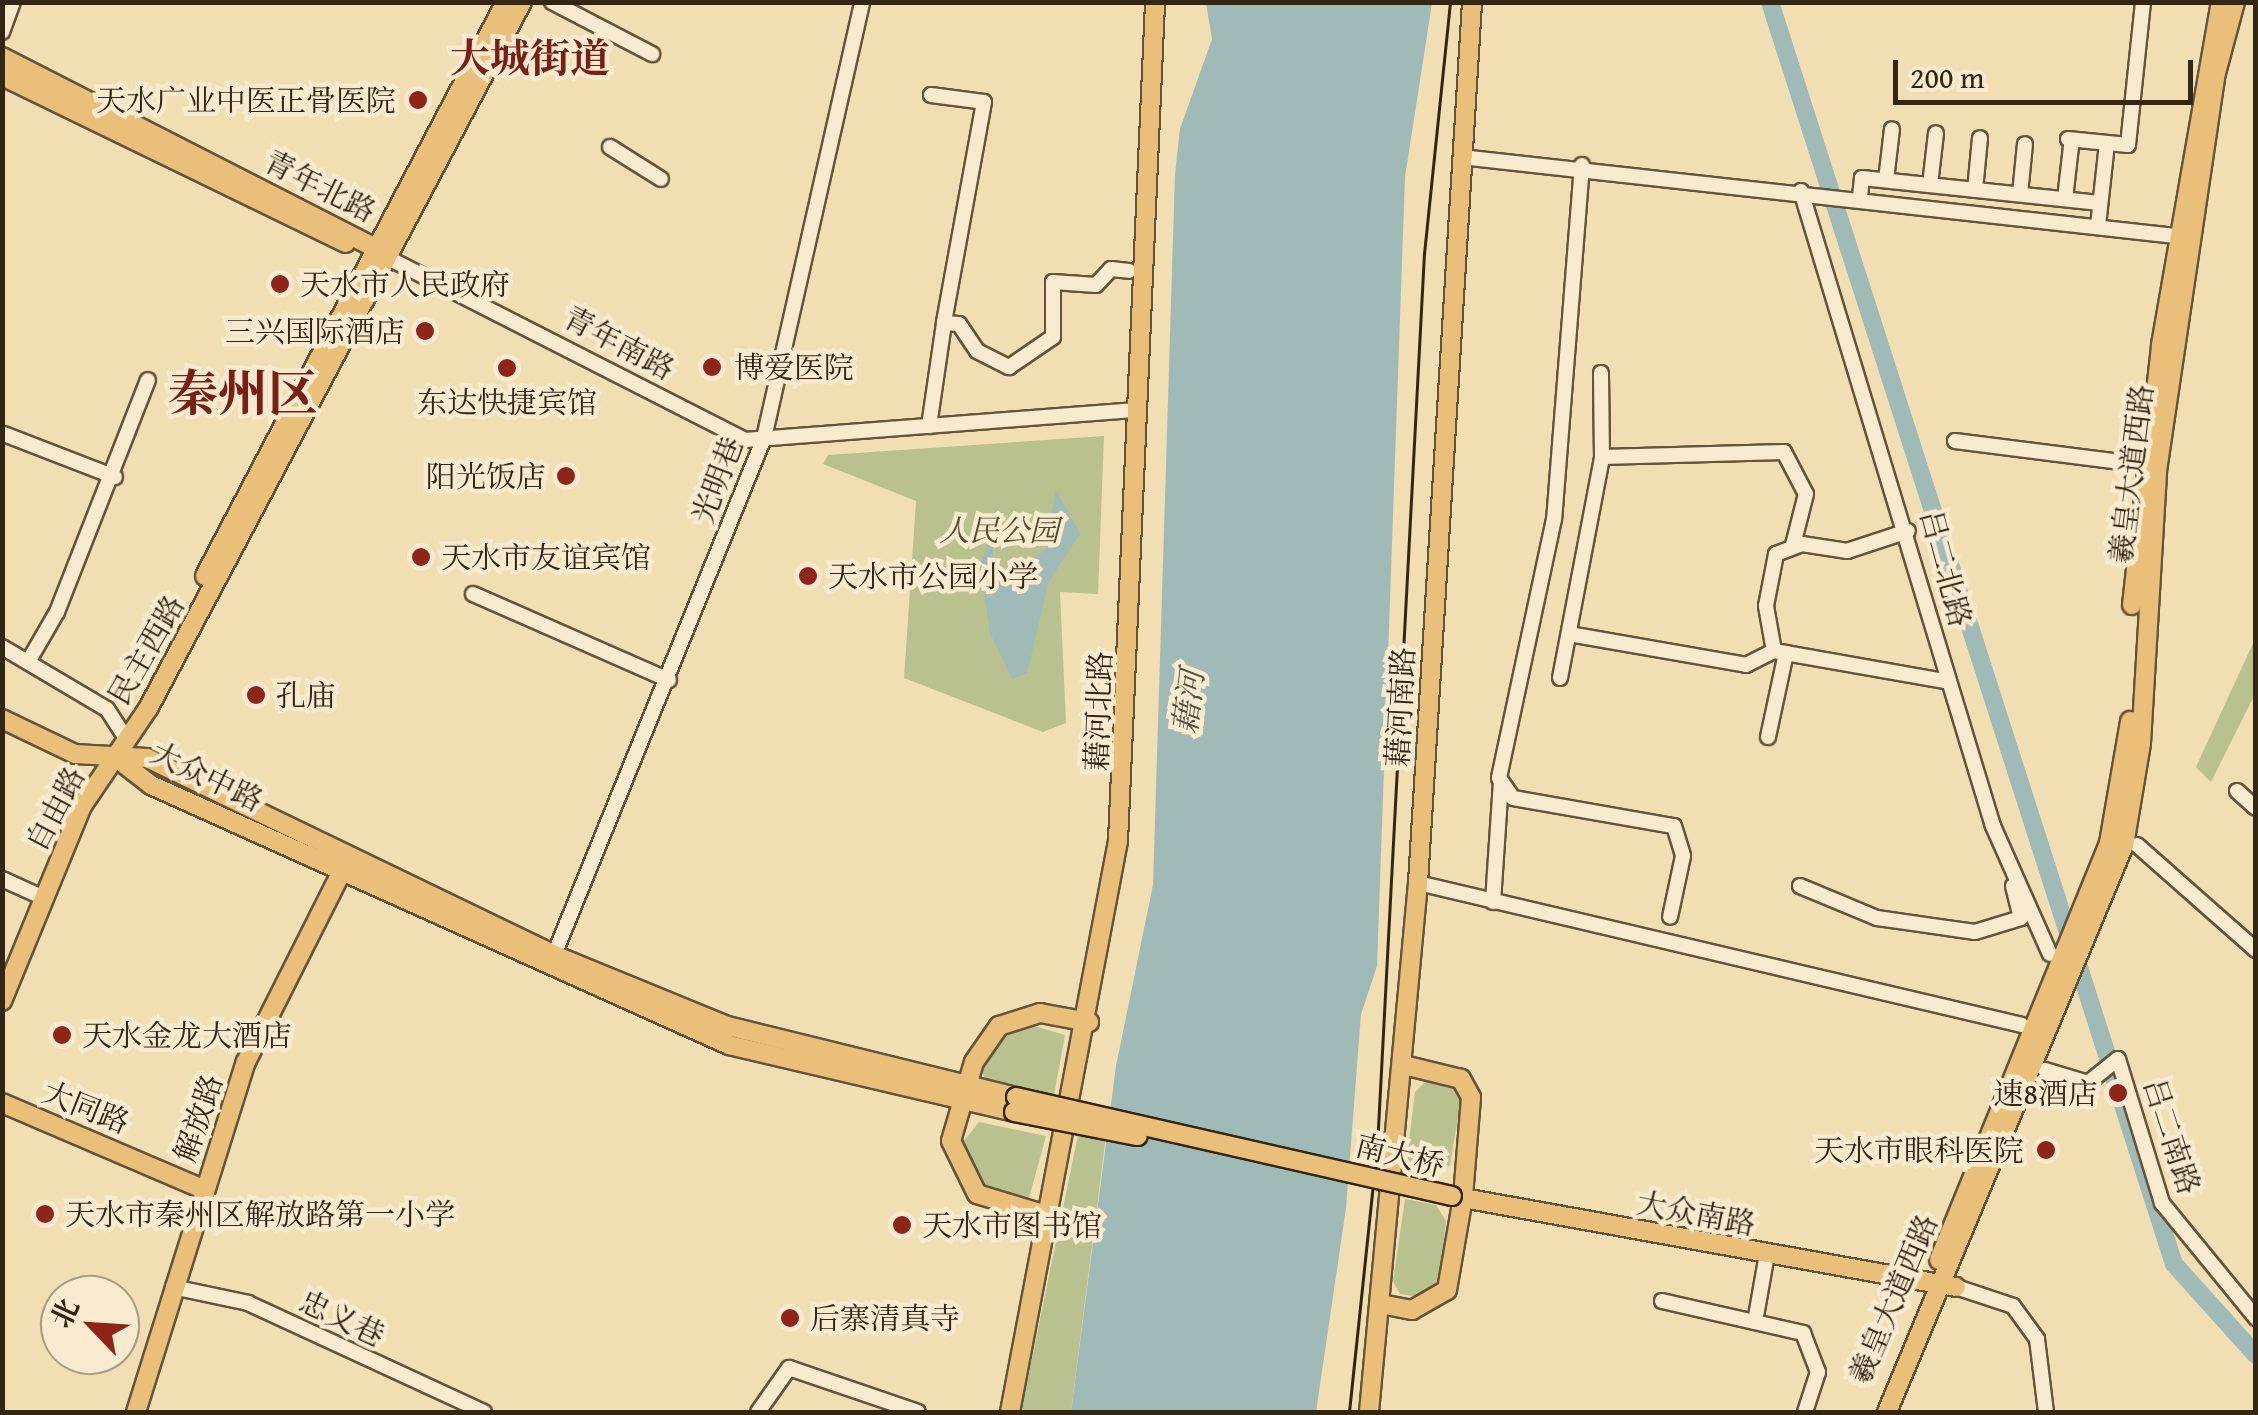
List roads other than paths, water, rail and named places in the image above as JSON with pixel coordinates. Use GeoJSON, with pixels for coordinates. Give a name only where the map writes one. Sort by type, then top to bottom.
{"type":"FeatureCollection","features":[{"type":"Feature","properties":{"kind":"main road"},"geometry":{"type":"LineString","coordinates":[[380,253],[506,2]]}},
{"type":"Feature","properties":{"kind":"main road"},"geometry":{"type":"LineString","coordinates":[[380,253],[522,2]]}},
{"type":"Feature","properties":{"kind":"main road","name":"藉河北路"},"geometry":{"type":"LineString","coordinates":[[1000,1412],[1085,1021],[1118,743],[1128,271],[1145,2]]}},
{"type":"Feature","properties":{"kind":"main road","name":"藉河北路"},"geometry":{"type":"LineString","coordinates":[[1128,410],[1155,2]]}},
{"type":"Feature","properties":{"kind":"main road","name":"藉河南路"},"geometry":{"type":"LineString","coordinates":[[1369,1412],[1418,883],[1472,2]]}},
{"type":"Feature","properties":{"kind":"main road","name":"羲皇大道西路"},"geometry":{"type":"LineString","coordinates":[[1888,1412],[2058,993],[2074,932],[2110,843],[2127,757],[2134,554],[2220,4]]}},
{"type":"Feature","properties":{"kind":"main road","name":"青年北路"},"geometry":{"type":"LineString","coordinates":[[2,57],[380,253]]}},
{"type":"Feature","properties":{"kind":"main road","name":"青年北路"},"geometry":{"type":"LineString","coordinates":[[2,76],[380,253]]}},
{"type":"Feature","properties":{"kind":"main road","name":"羲皇大道西路"},"geometry":{"type":"LineString","coordinates":[[2058,993],[2084,949],[2136,792],[2147,549],[2185,237]]}},
{"type":"Feature","properties":{"kind":"main road","name":"民主西路"},"geometry":{"type":"LineString","coordinates":[[115,757],[380,253]]}},
{"type":"Feature","properties":{"kind":"main road","name":"大众中路"},"geometry":{"type":"LineString","coordinates":[[2,719],[75,754],[147,758],[346,863],[729,1045],[1015,1104]]}},
{"type":"Feature","properties":{"kind":"main road","name":"自由路"},"geometry":{"type":"LineString","coordinates":[[2,1001],[42,897],[115,757]]}},
{"type":"Feature","properties":{"kind":"main road","name":"大众中路"},"geometry":{"type":"LineString","coordinates":[[346,863],[727,1026],[964,1094]]}},
{"type":"Feature","properties":{"kind":"main road","name":"解放路"},"geometry":{"type":"LineString","coordinates":[[136,1412],[246,1062],[346,863]]}},
{"type":"Feature","properties":{"kind":"main road"},"geometry":{"type":"LineString","coordinates":[[1045,1215],[997,1204],[961,1178],[951,1141],[964,1094],[999,1026],[1040,1013],[1085,1021]]}},
{"type":"Feature","properties":{"kind":"main road"},"geometry":{"type":"LineString","coordinates":[[1381,1304],[1412,1310],[1448,1290],[1471,1096],[1461,1078],[1404,1065]]}},
{"type":"Feature","properties":{"kind":"main road","name":"大同路"},"geometry":{"type":"LineString","coordinates":[[2,1102],[203,1189]]}},
{"type":"Feature","properties":{"kind":"main road","name":"南大桥"},"geometry":{"type":"LineString","coordinates":[[1015,1104],[1458,1196]]}},
{"type":"Feature","properties":{"kind":"main road","name":"大众南路"},"geometry":{"type":"LineString","coordinates":[[1458,1196],[1942,1286]]}},
{"type":"Feature","properties":{"kind":"main road","name":"藉河北路"},"geometry":{"type":"LineString","coordinates":[[1010,1412],[1045,1215]]}},
{"type":"Feature","properties":{"kind":"main road","name":"羲皇大道西路"},"geometry":{"type":"LineString","coordinates":[[1875,1412],[1942,1286]]}},
{"type":"Feature","properties":{"kind":"street"},"geometry":{"type":"LineString","coordinates":[[2,32],[13,2]]}},
{"type":"Feature","properties":{"kind":"street"},"geometry":{"type":"LineString","coordinates":[[552,2],[652,54]]}},
{"type":"Feature","properties":{"kind":"street","name":"光明巷"},"geometry":{"type":"LineString","coordinates":[[554,955],[670,680],[764,438],[862,2]]}},
{"type":"Feature","properties":{"kind":"street"},"geometry":{"type":"LineString","coordinates":[[2065,199],[2069,143],[2128,145],[2144,2]]}},
{"type":"Feature","properties":{"kind":"street"},"geometry":{"type":"LineString","coordinates":[[929,426],[984,102],[931,94]]}},
{"type":"Feature","properties":{"kind":"street"},"geometry":{"type":"LineString","coordinates":[[1886,180],[1892,129]]}},
{"type":"Feature","properties":{"kind":"street"},"geometry":{"type":"LineString","coordinates":[[1930,185],[1936,132]]}},
{"type":"Feature","properties":{"kind":"street"},"geometry":{"type":"LineString","coordinates":[[1974,190],[1980,138]]}},
{"type":"Feature","properties":{"kind":"street"},"geometry":{"type":"LineString","coordinates":[[2098,226],[2107,143]]}},
{"type":"Feature","properties":{"kind":"street"},"geometry":{"type":"LineString","coordinates":[[2020,194],[2025,144]]}},
{"type":"Feature","properties":{"kind":"street"},"geometry":{"type":"LineString","coordinates":[[610,147],[661,179]]}},
{"type":"Feature","properties":{"kind":"street"},"geometry":{"type":"LineString","coordinates":[[1461,158],[1582,165],[2185,237]]}},
{"type":"Feature","properties":{"kind":"street"},"geometry":{"type":"LineString","coordinates":[[1493,902],[1501,781],[1554,520],[1582,165]]}},
{"type":"Feature","properties":{"kind":"street"},"geometry":{"type":"LineString","coordinates":[[1854,196],[1862,178],[2100,203]]}},
{"type":"Feature","properties":{"kind":"street","name":"吕二北路"},"geometry":{"type":"LineString","coordinates":[[1805,192],[2008,868],[2050,954]]}},
{"type":"Feature","properties":{"kind":"street","name":"青年南路"},"geometry":{"type":"LineString","coordinates":[[380,253],[745,440],[1128,410]]}},
{"type":"Feature","properties":{"kind":"street"},"geometry":{"type":"LineString","coordinates":[[944,323],[959,324],[978,351],[1010,367],[1052,338],[1053,282],[1096,285],[1111,269],[1128,271]]}},
{"type":"Feature","properties":{"kind":"street"},"geometry":{"type":"LineString","coordinates":[[1560,678],[1602,457],[1600,373]]}},
{"type":"Feature","properties":{"kind":"street"},"geometry":{"type":"LineString","coordinates":[[28,662],[115,477],[124,425],[148,380]]}},
{"type":"Feature","properties":{"kind":"street"},"geometry":{"type":"LineString","coordinates":[[4,434],[115,477]]}},
{"type":"Feature","properties":{"kind":"street"},"geometry":{"type":"LineString","coordinates":[[1955,442],[2129,463]]}},
{"type":"Feature","properties":{"kind":"street"},"geometry":{"type":"LineString","coordinates":[[1602,457],[1784,452],[1806,494],[1792,544],[1769,571],[1780,652],[1768,737]]}},
{"type":"Feature","properties":{"kind":"street"},"geometry":{"type":"LineString","coordinates":[[1792,544],[1847,552],[1908,530]]}},
{"type":"Feature","properties":{"kind":"street"},"geometry":{"type":"LineString","coordinates":[[473,594],[670,680]]}},
{"type":"Feature","properties":{"kind":"street"},"geometry":{"type":"LineString","coordinates":[[1569,634],[1746,665],[1780,652],[1950,682]]}},
{"type":"Feature","properties":{"kind":"street"},"geometry":{"type":"LineString","coordinates":[[2,646],[107,709],[126,738]]}},
{"type":"Feature","properties":{"kind":"street"},"geometry":{"type":"LineString","coordinates":[[1501,781],[1513,798],[1674,826],[1683,856],[1670,917]]}},
{"type":"Feature","properties":{"kind":"street"},"geometry":{"type":"LineString","coordinates":[[2237,792],[2256,808]]}},
{"type":"Feature","properties":{"kind":"street"},"geometry":{"type":"LineString","coordinates":[[2137,845],[2256,950]]}},
{"type":"Feature","properties":{"kind":"street"},"geometry":{"type":"LineString","coordinates":[[1800,886],[1877,918],[1975,932],[2021,918],[2008,868]]}},
{"type":"Feature","properties":{"kind":"street"},"geometry":{"type":"LineString","coordinates":[[2,878],[42,897]]}},
{"type":"Feature","properties":{"kind":"street"},"geometry":{"type":"LineString","coordinates":[[1418,883],[2022,1025]]}},
{"type":"Feature","properties":{"kind":"street","name":"吕二南路"},"geometry":{"type":"LineString","coordinates":[[2046,1070],[2088,1082],[2116,1061],[2162,1202],[2256,1318]]}},
{"type":"Feature","properties":{"kind":"street"},"geometry":{"type":"LineString","coordinates":[[1755,1322],[1767,1254]]}},
{"type":"Feature","properties":{"kind":"street","name":"忠义巷"},"geometry":{"type":"LineString","coordinates":[[173,1286],[248,1303],[484,1412]]}},
{"type":"Feature","properties":{"kind":"street"},"geometry":{"type":"LineString","coordinates":[[1942,1286],[2014,1306],[2037,1339],[2046,1412]]}},
{"type":"Feature","properties":{"kind":"street"},"geometry":{"type":"LineString","coordinates":[[1662,1301],[1803,1333],[1818,1372],[1805,1412]]}},
{"type":"Feature","properties":{"kind":"street"},"geometry":{"type":"LineString","coordinates":[[758,1412],[789,1368],[918,1412]]}},
{"type":"Feature","properties":{"kind":"water","name":"藉河"},"geometry":{"type":"Polygon","coordinates":[[[1206,3],[1432,3],[1405,177],[1377,966],[1361,1014],[1346,1208],[1316,1412],[1071,1412],[1116,1066],[1153,885],[1175,174],[1180,129],[1212,39],[1206,3]]]}},
{"type":"Feature","properties":{"kind":"water"},"geometry":{"type":"Polygon","coordinates":[[[1056,490],[1080,534],[1049,581],[1027,673],[1012,679],[990,633],[980,564],[993,531],[993,569],[1003,580],[1045,550],[1056,490]]]}},
{"type":"Feature","properties":{"kind":"waterway"},"geometry":{"type":"LineString","coordinates":[[1770,2],[2174,1264],[2256,1355]]}},
{"type":"Feature","properties":{"kind":"tram line"},"geometry":{"type":"LineString","coordinates":[[1349,1412],[1377,1147],[1424,254],[1450,2]]}},
{"type":"Feature","properties":{"kind":"place","name":"天水广业中医正骨医院"},"geometry":{"type":"Point","coordinates":[418,100]}},
{"type":"Feature","properties":{"kind":"place","name":"天水市人民政府"},"geometry":{"type":"Point","coordinates":[280,284]}},
{"type":"Feature","properties":{"kind":"place","name":"三兴国际酒店"},"geometry":{"type":"Point","coordinates":[425,331]}},
{"type":"Feature","properties":{"kind":"place","name":"博爱医院"},"geometry":{"type":"Point","coordinates":[712,367]}},
{"type":"Feature","properties":{"kind":"place","name":"东达快捷宾馆"},"geometry":{"type":"Point","coordinates":[507,368]}},
{"type":"Feature","properties":{"kind":"place","name":"阳光饭店"},"geometry":{"type":"Point","coordinates":[566,476]}},
{"type":"Feature","properties":{"kind":"place","name":"天水市友谊宾馆"},"geometry":{"type":"Point","coordinates":[421,557]}},
{"type":"Feature","properties":{"kind":"place","name":"天水市公园小学"},"geometry":{"type":"Point","coordinates":[808,576]}},
{"type":"Feature","properties":{"kind":"place","name":"孔庙"},"geometry":{"type":"Point","coordinates":[256,695]}},
{"type":"Feature","properties":{"kind":"place","name":"天水金龙大酒店"},"geometry":{"type":"Point","coordinates":[62,1035]}},
{"type":"Feature","properties":{"kind":"place","name":"速8酒店"},"geometry":{"type":"Point","coordinates":[2118,1093]}},
{"type":"Feature","properties":{"kind":"place","name":"天水市眼科医院"},"geometry":{"type":"Point","coordinates":[2046,1150]}},
{"type":"Feature","properties":{"kind":"place","name":"天水市秦州区解放路第一小学"},"geometry":{"type":"Point","coordinates":[45,1214]}},
{"type":"Feature","properties":{"kind":"place","name":"天水市图书馆"},"geometry":{"type":"Point","coordinates":[902,1225]}},
{"type":"Feature","properties":{"kind":"place","name":"后寨清真寺"},"geometry":{"type":"Point","coordinates":[790,1318]}},
{"type":"Feature","properties":{"kind":"district","name":"大城街道"},"geometry":{"type":"Point","coordinates":[530,58]}},
{"type":"Feature","properties":{"kind":"district","name":"秦州区"},"geometry":{"type":"Point","coordinates":[243,393]}},
{"type":"Feature","properties":{"kind":"park label","name":"人民公园"},"geometry":{"type":"Point","coordinates":[999,530]}}]}
